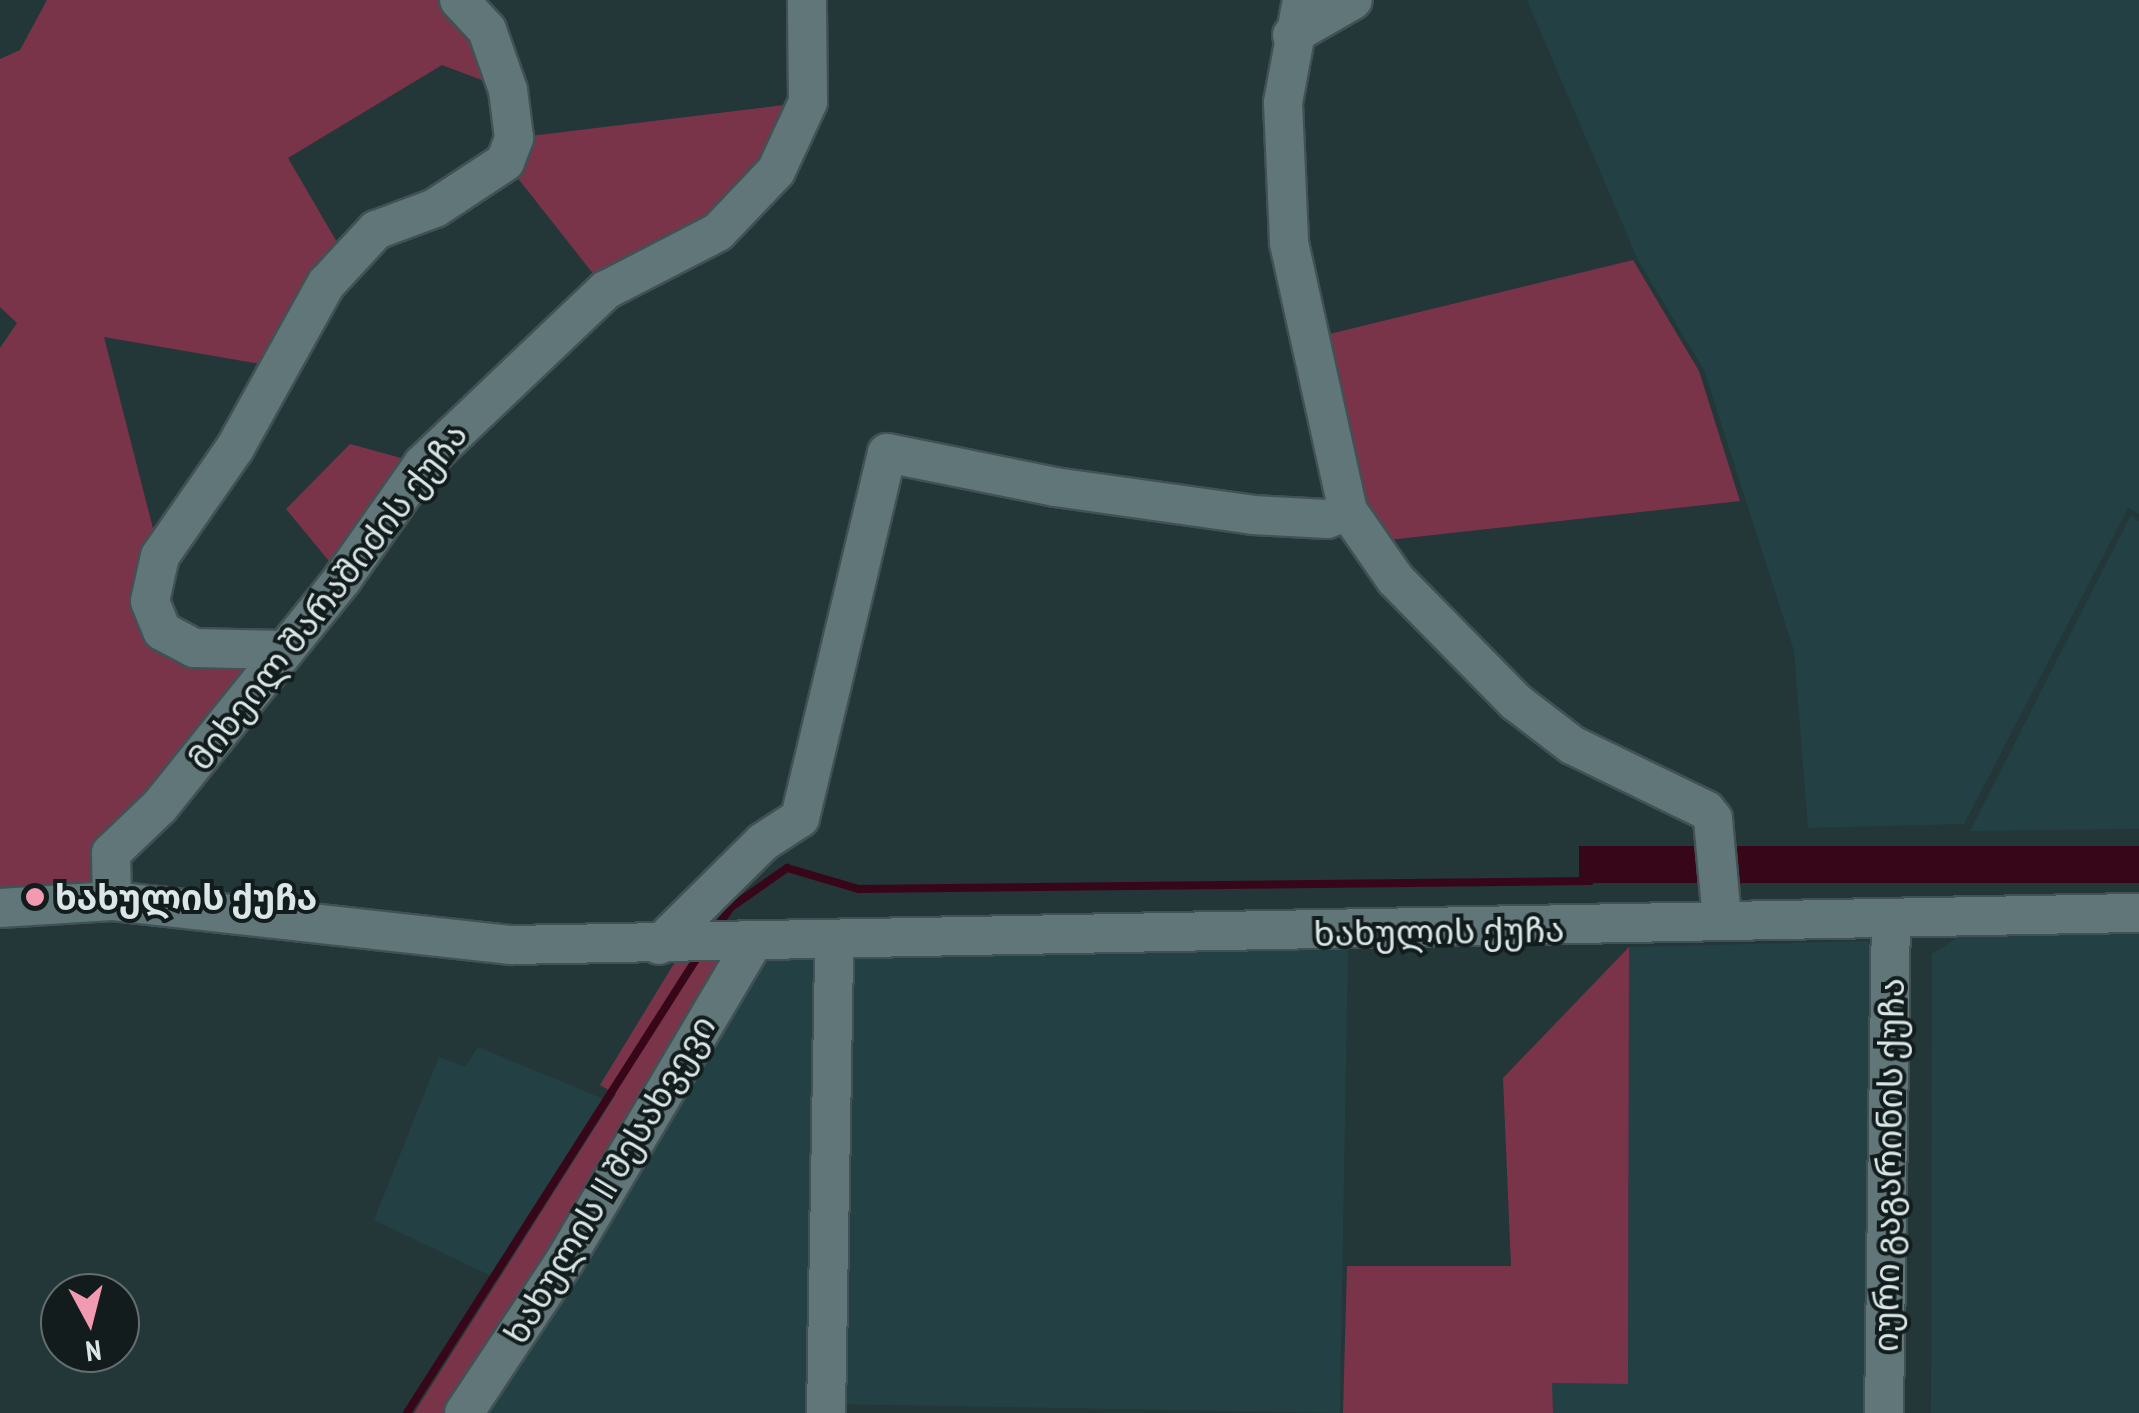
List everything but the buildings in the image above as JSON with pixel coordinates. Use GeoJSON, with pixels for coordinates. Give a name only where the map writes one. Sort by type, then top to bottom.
{"type":"FeatureCollection","features":[{"type":"Feature","properties":{"kind":"street"},"geometry":{"type":"LineString","coordinates":[[282,650],[194,648],[162,632],[150,602],[160,556],[235,448],[326,284],[376,230],[435,208],[506,162],[514,138],[508,90],[487,30],[459,0]]}},
{"type":"Feature","properties":{"kind":"street","name":"მიხეილ შარაშიძის ქუჩა"},"geometry":{"type":"LineString","coordinates":[[112,902],[111,853],[160,806],[343,578],[423,464],[514,371],[606,290],[718,232],[776,171],[808,102],[807,0]]}},
{"type":"Feature","properties":{"kind":"street"},"geometry":{"type":"LineString","coordinates":[[1352,0],[1297,17],[1282,102],[1289,243],[1348,511],[1406,592],[1516,702],[1572,745],[1706,810],[1715,835],[1722,920]]}},
{"type":"Feature","properties":{"kind":"street"},"geometry":{"type":"LineString","coordinates":[[0,908],[112,902],[511,945],[669,945],[763,842],[800,818],[887,453],[1055,486],[1254,515],[1327,518],[1348,511]]}},
{"type":"Feature","properties":{"kind":"street","name":"ხახულის ქუჩა"},"geometry":{"type":"LineString","coordinates":[[669,945],[1646,927],[1722,920],[2139,913]]}},
{"type":"Feature","properties":{"kind":"street","name":"იური გაგარინის ქუჩა"},"geometry":{"type":"LineString","coordinates":[[1884,1413],[1892,918]]}},
{"type":"Feature","properties":{"kind":"street"},"geometry":{"type":"LineString","coordinates":[[826,1413],[834,942]]}},
{"type":"Feature","properties":{"kind":"street","name":"ხახულის II შესახვევი"},"geometry":{"type":"LineString","coordinates":[[464,1413],[574,1246],[745,944]]}},
{"type":"Feature","properties":{"kind":"shaded area"},"geometry":{"type":"Polygon","coordinates":[[[47,0],[459,0],[508,90],[442,65],[288,158],[348,261],[278,367],[104,337],[157,544],[151,639],[257,657],[96,889],[0,893],[0,348],[17,323],[0,307],[0,59],[20,50],[47,0]]]}},
{"type":"Feature","properties":{"kind":"shaded area"},"geometry":{"type":"Polygon","coordinates":[[[1527,0],[2139,0],[2139,514],[2128,508],[1964,824],[1808,828],[1794,651],[1704,370],[1638,260],[1527,0]]]}},
{"type":"Feature","properties":{"kind":"shaded area"},"geometry":{"type":"Polygon","coordinates":[[[808,102],[776,171],[606,290],[505,162],[514,138],[808,102]]]}},
{"type":"Feature","properties":{"kind":"shaded area"},"geometry":{"type":"Polygon","coordinates":[[[1633,260],[1699,371],[1740,501],[1370,542],[1309,339],[1633,260]]]}},
{"type":"Feature","properties":{"kind":"shaded area"},"geometry":{"type":"Polygon","coordinates":[[[350,444],[423,464],[343,578],[286,509],[350,444]]]}},
{"type":"Feature","properties":{"kind":"shaded area"},"geometry":{"type":"Polygon","coordinates":[[[2131,515],[2139,521],[2139,829],[1970,831],[2131,515]]]}},
{"type":"Feature","properties":{"kind":"shaded area"},"geometry":{"type":"Polygon","coordinates":[[[1579,846],[2139,846],[2139,883],[1579,883],[1579,846]]]}},
{"type":"Feature","properties":{"kind":"shaded area"},"geometry":{"type":"Polygon","coordinates":[[[1969,930],[2139,930],[2139,1413],[1931,1413],[1932,954],[1969,930]]]}},
{"type":"Feature","properties":{"kind":"shaded area"},"geometry":{"type":"Polygon","coordinates":[[[844,939],[1348,948],[1340,1413],[836,1404],[844,939]]]}},
{"type":"Feature","properties":{"kind":"shaded area"},"geometry":{"type":"Polygon","coordinates":[[[1868,941],[1891,972],[1884,1413],[1553,1413],[1551,1383],[1628,1384],[1629,947],[1868,941]]]}},
{"type":"Feature","properties":{"kind":"shaded area"},"geometry":{"type":"Polygon","coordinates":[[[1629,947],[1628,1384],[1552,1383],[1553,1413],[1343,1413],[1347,1266],[1511,1266],[1503,1078],[1629,947]]]}},
{"type":"Feature","properties":{"kind":"shaded area"},"geometry":{"type":"Polygon","coordinates":[[[823,956],[814,1413],[473,1413],[760,958],[823,956]]]}},
{"type":"Feature","properties":{"kind":"shaded area"},"geometry":{"type":"Polygon","coordinates":[[[678,957],[727,962],[459,1413],[414,1413],[616,1094],[600,1085],[678,957]]]}},
{"type":"Feature","properties":{"kind":"shaded area"},"geometry":{"type":"Polygon","coordinates":[[[478,1047],[606,1100],[493,1277],[374,1220],[439,1057],[465,1067],[478,1047]]]}},
{"type":"Feature","properties":{"kind":"waterway"},"geometry":{"type":"LineString","coordinates":[[716,929],[730,908],[787,868],[859,889],[1590,881]]}},
{"type":"Feature","properties":{"kind":"waterway"},"geometry":{"type":"LineString","coordinates":[[407,1413],[700,953]]}},
{"type":"Feature","properties":{"kind":"place","name":"ხახულის ქუჩა"},"geometry":{"type":"Point","coordinates":[35,897]}}]}
